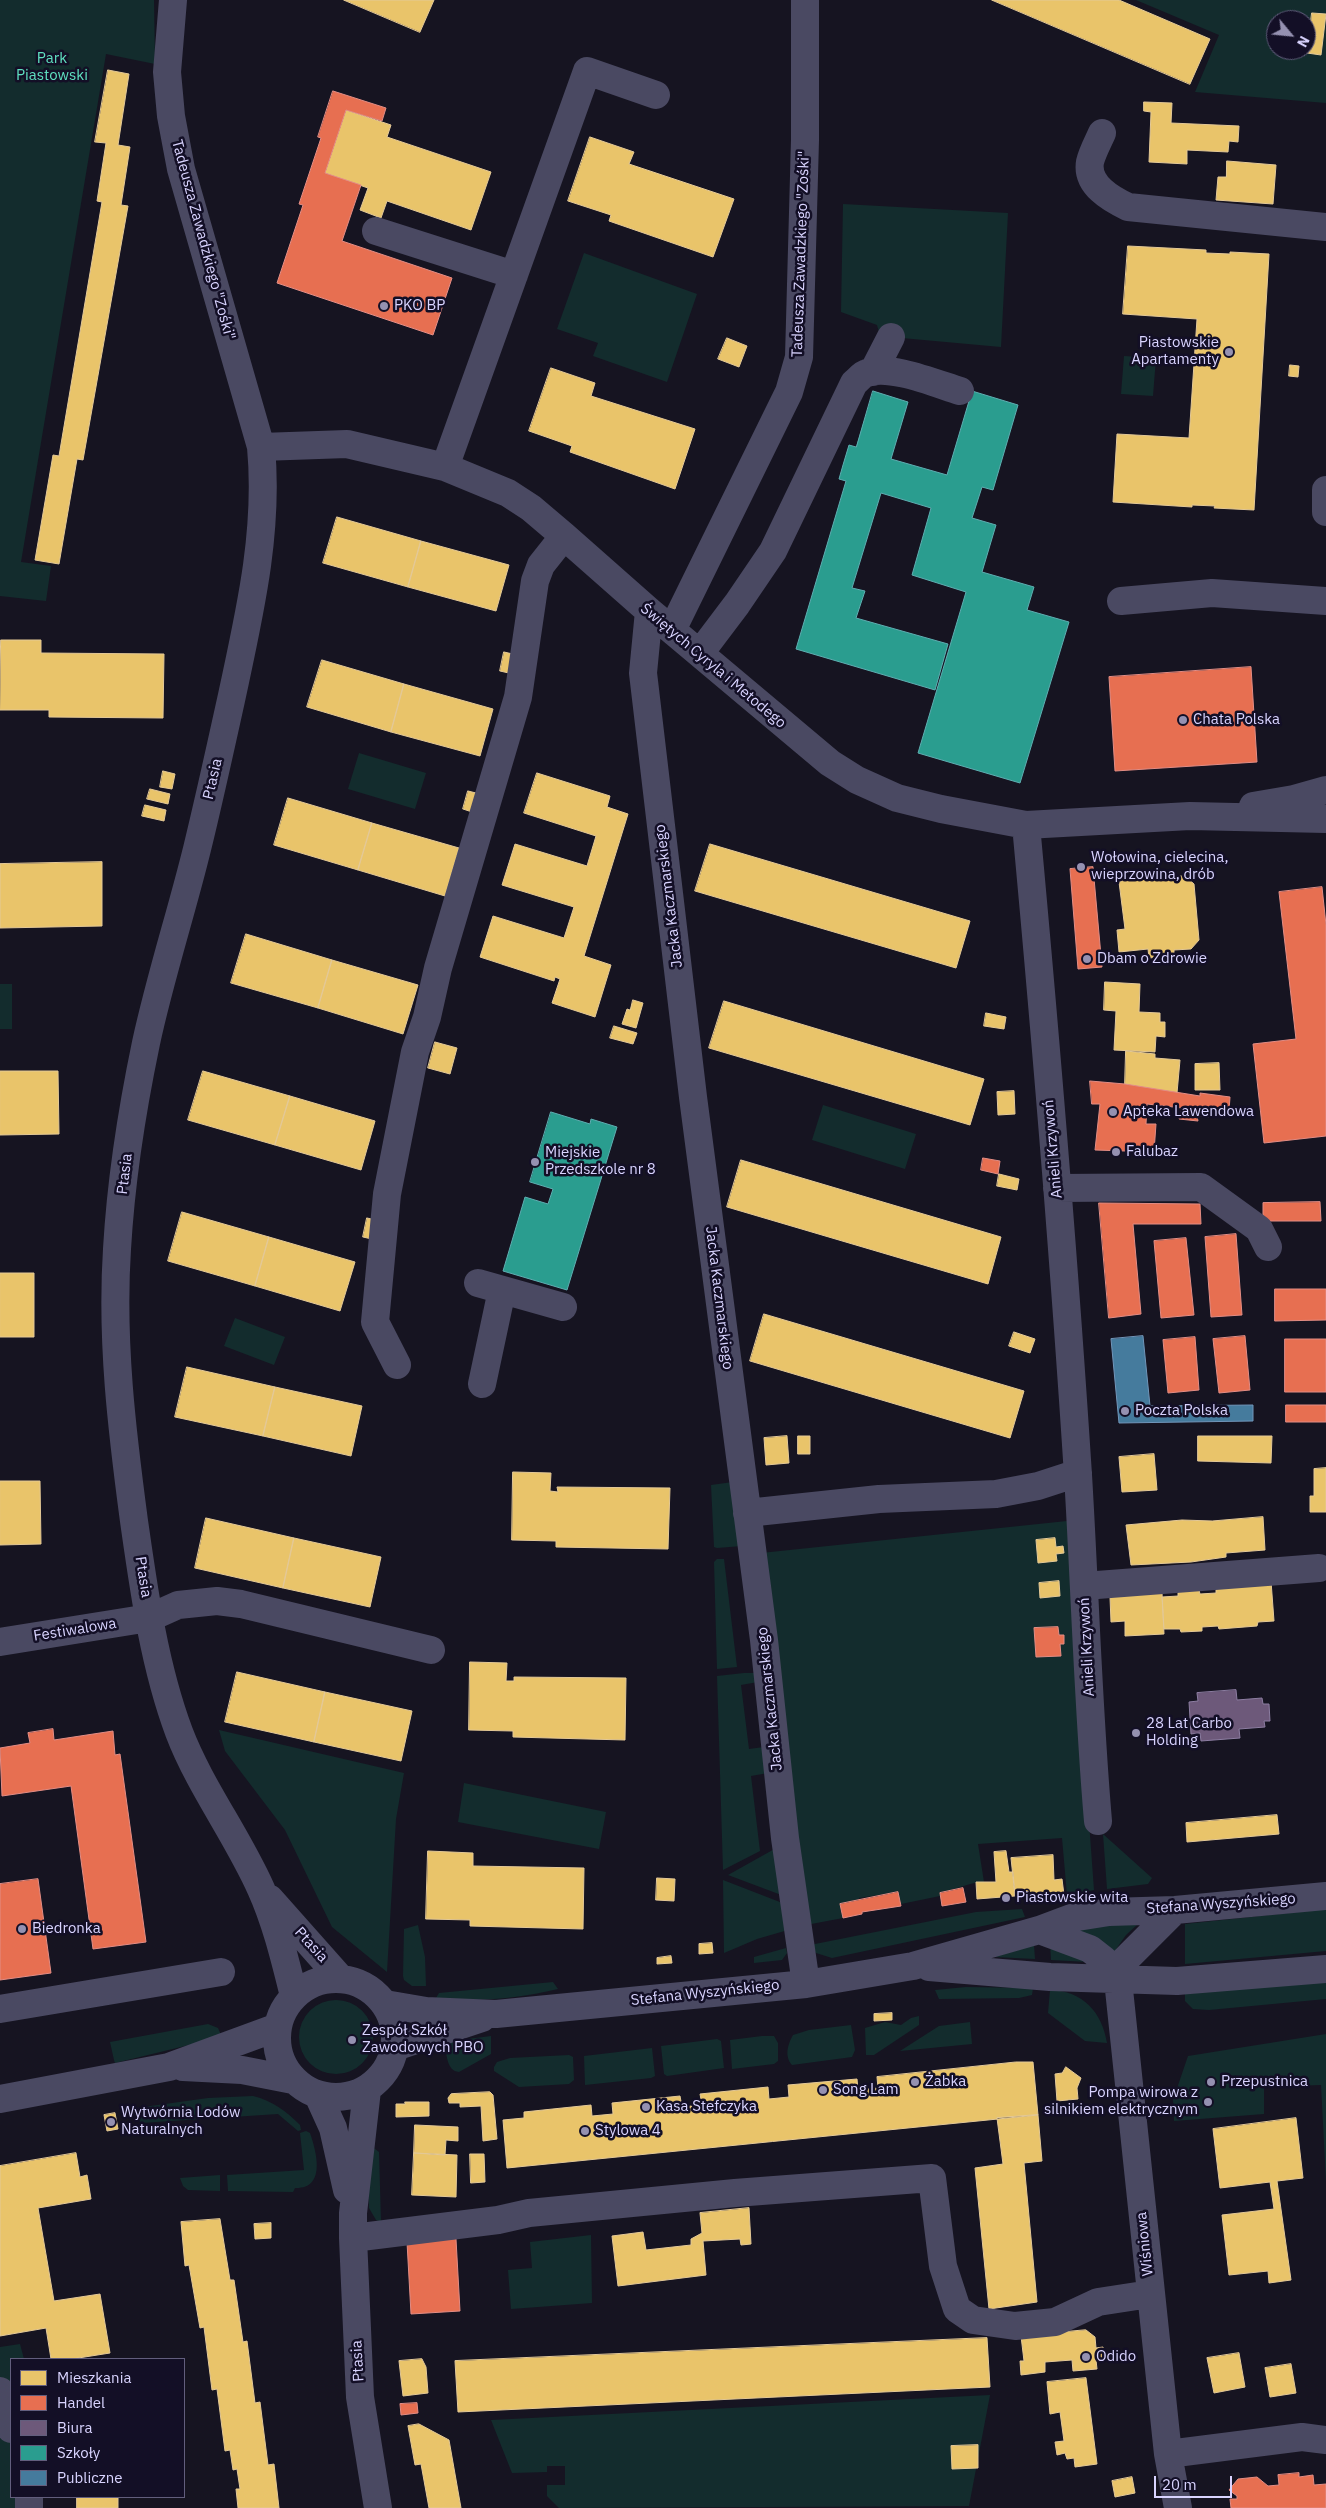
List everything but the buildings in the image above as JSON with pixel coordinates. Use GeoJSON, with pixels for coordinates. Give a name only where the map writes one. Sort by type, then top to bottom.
{"type":"FeatureCollection","features":[{"type":"Feature","properties":{"kind":"street","name":"Tadeusza Zawadzkiego \"Zośki\""},"geometry":{"type":"LineString","coordinates":[[173,0],[167,72],[171,116],[181,169],[261,447]]}},
{"type":"Feature","properties":{"kind":"street","name":"Tadeusza Zawadzkiego \"Zośki\""},"geometry":{"type":"LineString","coordinates":[[672,630],[789,392],[799,357],[805,157],[805,0]]}},
{"type":"Feature","properties":{"kind":"street"},"geometry":{"type":"LineString","coordinates":[[445,467],[587,71],[656,94]]}},
{"type":"Feature","properties":{"kind":"street"},"geometry":{"type":"LineString","coordinates":[[1102,133],[1090,163],[1092,178],[1100,190],[1128,207],[1326,226]]}},
{"type":"Feature","properties":{"kind":"street"},"geometry":{"type":"LineString","coordinates":[[376,231],[514,275]]}},
{"type":"Feature","properties":{"kind":"street"},"geometry":{"type":"LineString","coordinates":[[873,372],[891,337]]}},
{"type":"Feature","properties":{"kind":"street"},"geometry":{"type":"LineString","coordinates":[[700,653],[738,604],[773,551],[854,383],[866,373],[905,374],[960,391]]}},
{"type":"Feature","properties":{"kind":"street","name":"Świętych Cyryla i Metodego"},"geometry":{"type":"LineString","coordinates":[[261,447],[347,444],[445,467],[508,493],[531,508],[649,611],[830,763],[856,780],[897,798],[941,809],[1026,824],[1190,816]]}},
{"type":"Feature","properties":{"kind":"street","name":"Ptasia"},"geometry":{"type":"LineString","coordinates":[[261,447],[264,484],[263,526],[248,618],[197,849],[146,1044],[130,1130],[116,1252],[116,1332],[119,1411],[149,1618],[167,1694],[180,1733],[198,1774],[261,1889],[284,1955],[294,1996]]}},
{"type":"Feature","properties":{"kind":"street"},"geometry":{"type":"LineString","coordinates":[[1326,490],[1326,512]]}},
{"type":"Feature","properties":{"kind":"street"},"geometry":{"type":"LineString","coordinates":[[398,1365],[375,1322],[387,1194],[415,1052],[427,1017],[438,968],[518,697],[535,581],[541,565],[564,536]]}},
{"type":"Feature","properties":{"kind":"street"},"geometry":{"type":"LineString","coordinates":[[1121,601],[1212,593],[1326,601]]}},
{"type":"Feature","properties":{"kind":"street","name":"Jacka Kaczmarskiego"},"geometry":{"type":"LineString","coordinates":[[649,611],[643,673],[693,1097],[764,1640],[785,1838],[806,1984]]}},
{"type":"Feature","properties":{"kind":"street"},"geometry":{"type":"LineString","coordinates":[[1190,816],[1294,799],[1326,790]]}},
{"type":"Feature","properties":{"kind":"street"},"geometry":{"type":"LineString","coordinates":[[1190,816],[1326,819]]}},
{"type":"Feature","properties":{"kind":"street","name":"Anieli Krzywoń"},"geometry":{"type":"LineString","coordinates":[[1026,824],[1057,1188],[1078,1473],[1090,1725],[1098,1821]]}},
{"type":"Feature","properties":{"kind":"street"},"geometry":{"type":"LineString","coordinates":[[1057,1188],[1201,1187],[1259,1228],[1268,1247]]}},
{"type":"Feature","properties":{"kind":"street"},"geometry":{"type":"LineString","coordinates":[[482,1384],[490,1286],[563,1307]]}},
{"type":"Feature","properties":{"kind":"street"},"geometry":{"type":"LineString","coordinates":[[747,1512],[878,1498],[996,1494],[1038,1486],[1078,1473]]}},
{"type":"Feature","properties":{"kind":"street"},"geometry":{"type":"LineString","coordinates":[[1084,1586],[1319,1568]]}},
{"type":"Feature","properties":{"kind":"street","name":"Festiwalowa"},"geometry":{"type":"LineString","coordinates":[[0,1642],[149,1618],[178,1605],[217,1601],[241,1604],[432,1650]]}},
{"type":"Feature","properties":{"kind":"street","name":"Ptasia"},"geometry":{"type":"LineString","coordinates":[[261,1889],[341,1979]]}},
{"type":"Feature","properties":{"kind":"street","name":"Stefana Wyszyńskiego"},"geometry":{"type":"LineString","coordinates":[[385,2004],[426,2010],[496,2014],[806,1984],[913,1966],[1039,1930],[1071,1918],[1109,1912],[1175,1910],[1326,1896]]}},
{"type":"Feature","properties":{"kind":"street"},"geometry":{"type":"LineString","coordinates":[[1118,1980],[1124,1962],[1136,1946],[1175,1910]]}},
{"type":"Feature","properties":{"kind":"street"},"geometry":{"type":"LineString","coordinates":[[1039,1930],[1090,1949],[1104,1960],[1118,1980]]}},
{"type":"Feature","properties":{"kind":"street","name":"Stefana Wyszyńskiego"},"geometry":{"type":"LineString","coordinates":[[913,1966],[1118,1980],[1177,1981],[1326,1969]]}},
{"type":"Feature","properties":{"kind":"street"},"geometry":{"type":"LineString","coordinates":[[0,2009],[221,1972]]}},
{"type":"Feature","properties":{"kind":"street"},"geometry":{"type":"LineString","coordinates":[[169,2066],[242,2070],[293,2080],[318,2095],[345,2097],[367,2090],[387,2070],[395,2047],[394,2024],[385,2004],[365,1986],[341,1979],[314,1983],[294,1996],[278,2027],[277,2045],[282,2064],[293,2080]]}},
{"type":"Feature","properties":{"kind":"street","name":"Wiśniowa"},"geometry":{"type":"LineString","coordinates":[[1118,1980],[1168,2454],[1178,2508]]}},
{"type":"Feature","properties":{"kind":"street","name":"Stefana Wyszyńskiego"},"geometry":{"type":"LineString","coordinates":[[395,2047],[496,2014]]}},
{"type":"Feature","properties":{"kind":"street"},"geometry":{"type":"LineString","coordinates":[[0,2099],[169,2066],[278,2027]]}},
{"type":"Feature","properties":{"kind":"street","name":"Ptasia"},"geometry":{"type":"LineString","coordinates":[[367,2090],[353,2226],[360,2397],[378,2508]]}},
{"type":"Feature","properties":{"kind":"street","name":"Ptasia"},"geometry":{"type":"LineString","coordinates":[[318,2095],[334,2128],[353,2226]]}},
{"type":"Feature","properties":{"kind":"street"},"geometry":{"type":"LineString","coordinates":[[353,2226],[498,2220],[529,2213],[735,2193],[932,2178],[942,2266],[957,2309],[973,2320],[1016,2326],[1042,2324],[1055,2322],[1098,2302],[1150,2294]]}},
{"type":"Feature","properties":{"kind":"street"},"geometry":{"type":"LineString","coordinates":[[0,2391],[10,2426]]}},
{"type":"Feature","properties":{"kind":"street"},"geometry":{"type":"LineString","coordinates":[[1168,2454],[1302,2437],[1326,2440]]}},
{"type":"Feature","properties":{"kind":"green space","name":"Park Piastowski"},"geometry":{"type":"Polygon","coordinates":[[[0,0],[154,0],[155,64],[106,54],[21,562],[51,566],[46,601],[0,596],[0,0]]]}},
{"type":"Feature","properties":{"kind":"green space"},"geometry":{"type":"Polygon","coordinates":[[[1136,0],[1326,0],[1326,103],[1195,92],[1219,35],[1136,0]]]}},
{"type":"Feature","properties":{"kind":"green space"},"geometry":{"type":"Polygon","coordinates":[[[843,204],[1008,213],[1001,347],[880,336],[877,325],[841,312],[843,204]]]}},
{"type":"Feature","properties":{"kind":"green space"},"geometry":{"type":"Polygon","coordinates":[[[584,253],[697,294],[667,382],[593,356],[598,343],[557,329],[584,253]]]}},
{"type":"Feature","properties":{"kind":"green space"},"geometry":{"type":"Polygon","coordinates":[[[1124,356],[1156,358],[1153,396],[1121,394],[1124,356]]]}},
{"type":"Feature","properties":{"kind":"green space"},"geometry":{"type":"Polygon","coordinates":[[[359,753],[426,773],[415,809],[348,789],[359,753]]]}},
{"type":"Feature","properties":{"kind":"green space"},"geometry":{"type":"Polygon","coordinates":[[[0,984],[12,984],[12,1029],[0,1029],[0,984]]]}},
{"type":"Feature","properties":{"kind":"green space"},"geometry":{"type":"Polygon","coordinates":[[[823,1105],[916,1134],[905,1169],[812,1140],[823,1105]]]}},
{"type":"Feature","properties":{"kind":"green space"},"geometry":{"type":"Polygon","coordinates":[[[235,1318],[285,1337],[274,1365],[224,1346],[235,1318]]]}},
{"type":"Feature","properties":{"kind":"green space"},"geometry":{"type":"Polygon","coordinates":[[[733,1482],[742,1546],[717,1548],[714,1547],[711,1485],[733,1482]]]}},
{"type":"Feature","properties":{"kind":"green space"},"geometry":{"type":"Polygon","coordinates":[[[1067,1521],[1094,1890],[1067,1895],[1062,1838],[978,1844],[984,1882],[973,1883],[940,1893],[940,1896],[901,1904],[898,1892],[859,1898],[859,1900],[840,1904],[843,1918],[806,1925],[761,1553],[1067,1521]]]}},
{"type":"Feature","properties":{"kind":"green space"},"geometry":{"type":"Polygon","coordinates":[[[717,1559],[724,1559],[737,1667],[717,1669],[714,1562],[717,1559]]]}},
{"type":"Feature","properties":{"kind":"green space"},"geometry":{"type":"Polygon","coordinates":[[[754,1673],[758,1682],[741,1685],[749,1749],[764,1747],[768,1773],[751,1776],[760,1851],[723,1870],[717,1676],[754,1673]]]}},
{"type":"Feature","properties":{"kind":"green space"},"geometry":{"type":"Polygon","coordinates":[[[219,1730],[404,1773],[396,1819],[387,1972],[332,1927],[285,1830],[225,1751],[219,1730]]]}},
{"type":"Feature","properties":{"kind":"green space"},"geometry":{"type":"Polygon","coordinates":[[[464,1783],[606,1812],[599,1849],[458,1822],[464,1783]]]}},
{"type":"Feature","properties":{"kind":"green space"},"geometry":{"type":"Polygon","coordinates":[[[1103,1834],[1152,1878],[1148,1884],[1107,1889],[1103,1834]]]}},
{"type":"Feature","properties":{"kind":"green space"},"geometry":{"type":"Polygon","coordinates":[[[778,1847],[784,1896],[728,1875],[778,1847]]]}},
{"type":"Feature","properties":{"kind":"green space"},"geometry":{"type":"Polygon","coordinates":[[[723,1880],[785,1904],[788,1930],[757,1939],[724,1953],[723,1880]]]}},
{"type":"Feature","properties":{"kind":"green space"},"geometry":{"type":"Polygon","coordinates":[[[1022,1909],[1025,1917],[832,1958],[816,1953],[810,1945],[976,1912],[1022,1909]]]}},
{"type":"Feature","properties":{"kind":"green space"},"geometry":{"type":"Polygon","coordinates":[[[1326,1909],[1326,1951],[1185,1964],[1185,1924],[1326,1909]]]}},
{"type":"Feature","properties":{"kind":"green space"},"geometry":{"type":"Polygon","coordinates":[[[1138,1924],[1126,1935],[1114,1952],[1079,1930],[1079,1925],[1138,1924]]]}},
{"type":"Feature","properties":{"kind":"green space"},"geometry":{"type":"Polygon","coordinates":[[[418,1925],[425,1957],[426,1986],[412,1986],[404,1980],[403,1976],[404,1929],[418,1925]]]}},
{"type":"Feature","properties":{"kind":"green space"},"geometry":{"type":"Polygon","coordinates":[[[1050,1943],[1088,1962],[1051,1960],[1050,1943]]]}},
{"type":"Feature","properties":{"kind":"green space"},"geometry":{"type":"Polygon","coordinates":[[[1034,1945],[1035,1959],[994,1957],[994,1953],[1034,1945]]]}},
{"type":"Feature","properties":{"kind":"green space"},"geometry":{"type":"Polygon","coordinates":[[[786,1948],[787,1953],[782,1960],[754,1963],[754,1957],[786,1948]]]}},
{"type":"Feature","properties":{"kind":"green space"},"geometry":{"type":"Polygon","coordinates":[[[1326,1980],[1326,1999],[1209,2010],[1193,2009],[1185,2001],[1185,1994],[1326,1980]]]}},
{"type":"Feature","properties":{"kind":"green space"},"geometry":{"type":"Polygon","coordinates":[[[553,1982],[558,1989],[527,1995],[483,2000],[436,1998],[439,1993],[553,1982]]]}},
{"type":"Feature","properties":{"kind":"green space"},"geometry":{"type":"Polygon","coordinates":[[[966,1987],[1033,1988],[1032,1995],[1019,1998],[939,1999],[935,1990],[966,1987]]]}},
{"type":"Feature","properties":{"kind":"green space"},"geometry":{"type":"Polygon","coordinates":[[[1050,1990],[1072,1994],[1089,2005],[1101,2022],[1107,2043],[1085,2041],[1048,2013],[1050,1990]]]}},
{"type":"Feature","properties":{"kind":"green space"},"geometry":{"type":"Polygon","coordinates":[[[329,2000],[343,2000],[357,2006],[367,2016],[373,2030],[371,2051],[357,2068],[343,2074],[329,2074],[315,2068],[305,2058],[299,2044],[299,2030],[305,2016],[315,2006],[329,2000]]]}},
{"type":"Feature","properties":{"kind":"green space"},"geometry":{"type":"Polygon","coordinates":[[[919,2016],[919,2025],[874,2055],[866,2055],[865,2028],[885,2022],[901,2025],[911,2018],[919,2016]]]}},
{"type":"Feature","properties":{"kind":"green space"},"geometry":{"type":"Polygon","coordinates":[[[970,2022],[972,2044],[900,2051],[939,2026],[970,2022]]]}},
{"type":"Feature","properties":{"kind":"green space"},"geometry":{"type":"Polygon","coordinates":[[[208,2024],[218,2028],[222,2037],[115,2063],[110,2042],[208,2024]]]}},
{"type":"Feature","properties":{"kind":"green space"},"geometry":{"type":"Polygon","coordinates":[[[851,2025],[855,2050],[852,2057],[792,2065],[788,2058],[788,2050],[793,2035],[809,2030],[851,2025]]]}},
{"type":"Feature","properties":{"kind":"green space"},"geometry":{"type":"Polygon","coordinates":[[[1326,2034],[1326,2182],[1321,2085],[1264,2087],[1264,2114],[1174,2121],[1173,2100],[1188,2056],[1326,2034]]]}},
{"type":"Feature","properties":{"kind":"green space"},"geometry":{"type":"Polygon","coordinates":[[[491,2036],[491,2054],[459,2072],[449,2065],[444,2042],[491,2036]]]}},
{"type":"Feature","properties":{"kind":"green space"},"geometry":{"type":"Polygon","coordinates":[[[774,2036],[778,2043],[778,2061],[774,2064],[732,2069],[730,2040],[774,2036]]]}},
{"type":"Feature","properties":{"kind":"green space"},"geometry":{"type":"Polygon","coordinates":[[[717,2039],[721,2041],[724,2068],[667,2076],[664,2074],[661,2046],[717,2039]]]}},
{"type":"Feature","properties":{"kind":"green space"},"geometry":{"type":"Polygon","coordinates":[[[652,2048],[655,2076],[585,2085],[584,2056],[652,2048]]]}},
{"type":"Feature","properties":{"kind":"green space"},"geometry":{"type":"Polygon","coordinates":[[[569,2055],[573,2057],[574,2080],[569,2084],[519,2087],[494,2071],[497,2062],[510,2058],[569,2055]]]}},
{"type":"Feature","properties":{"kind":"green space"},"geometry":{"type":"Polygon","coordinates":[[[253,2096],[267,2101],[284,2111],[300,2125],[301,2130],[298,2131],[278,2114],[141,2123],[129,2109],[208,2098],[253,2096]]]}},
{"type":"Feature","properties":{"kind":"green space"},"geometry":{"type":"Polygon","coordinates":[[[306,2131],[310,2133],[317,2159],[315,2176],[311,2183],[305,2187],[295,2188],[293,2192],[228,2191],[227,2175],[304,2170],[300,2133],[306,2131]]]}},
{"type":"Feature","properties":{"kind":"green space"},"geometry":{"type":"Polygon","coordinates":[[[366,2142],[379,2152],[381,2222],[376,2220],[369,2208],[366,2142]]]}},
{"type":"Feature","properties":{"kind":"green space"},"geometry":{"type":"Polygon","coordinates":[[[220,2175],[220,2191],[188,2190],[183,2186],[180,2178],[220,2175]]]}},
{"type":"Feature","properties":{"kind":"green space"},"geometry":{"type":"Polygon","coordinates":[[[591,2235],[592,2303],[511,2309],[508,2270],[532,2268],[530,2242],[591,2235]]]}},
{"type":"Feature","properties":{"kind":"green space"},"geometry":{"type":"Polygon","coordinates":[[[20,2344],[24,2358],[10,2358],[10,2498],[34,2498],[34,2508],[0,2508],[0,2347],[20,2344]]]}},
{"type":"Feature","properties":{"kind":"green space"},"geometry":{"type":"Polygon","coordinates":[[[990,2395],[969,2506],[559,2508],[547,2496],[547,2485],[565,2485],[565,2466],[547,2466],[547,2472],[512,2473],[491,2420],[990,2395]]]}},
{"type":"Feature","properties":{"kind":"place","name":"PKO BP"},"geometry":{"type":"Point","coordinates":[384,306]}},
{"type":"Feature","properties":{"kind":"place","name":"Piastowskie Apartamenty"},"geometry":{"type":"Point","coordinates":[1229,352]}},
{"type":"Feature","properties":{"kind":"place","name":"Chata Polska"},"geometry":{"type":"Point","coordinates":[1183,720]}},
{"type":"Feature","properties":{"kind":"place","name":"Wołowina, cielecina, wieprzowina, drób"},"geometry":{"type":"Point","coordinates":[1081,867]}},
{"type":"Feature","properties":{"kind":"place","name":"Dbam o Zdrowie"},"geometry":{"type":"Point","coordinates":[1087,959]}},
{"type":"Feature","properties":{"kind":"place","name":"Apteka Lawendowa"},"geometry":{"type":"Point","coordinates":[1113,1112]}},
{"type":"Feature","properties":{"kind":"place","name":"Falubaz"},"geometry":{"type":"Point","coordinates":[1116,1152]}},
{"type":"Feature","properties":{"kind":"place","name":"Miejskie Przedszkole nr 8"},"geometry":{"type":"Point","coordinates":[535,1162]}},
{"type":"Feature","properties":{"kind":"place","name":"Poczta Polska"},"geometry":{"type":"Point","coordinates":[1125,1411]}},
{"type":"Feature","properties":{"kind":"place","name":"28 Lat Carbo Holding"},"geometry":{"type":"Point","coordinates":[1136,1733]}},
{"type":"Feature","properties":{"kind":"place","name":"Piastowskie wita"},"geometry":{"type":"Point","coordinates":[1006,1898]}},
{"type":"Feature","properties":{"kind":"place","name":"Biedronka"},"geometry":{"type":"Point","coordinates":[22,1929]}},
{"type":"Feature","properties":{"kind":"place","name":"Zespół Szkół Zawodowych PBO"},"geometry":{"type":"Point","coordinates":[352,2040]}},
{"type":"Feature","properties":{"kind":"place","name":"Żabka"},"geometry":{"type":"Point","coordinates":[915,2082]}},
{"type":"Feature","properties":{"kind":"place","name":"Przepustnica"},"geometry":{"type":"Point","coordinates":[1211,2082]}},
{"type":"Feature","properties":{"kind":"place","name":"Song Lam"},"geometry":{"type":"Point","coordinates":[823,2090]}},
{"type":"Feature","properties":{"kind":"place","name":"Pompa wirowa z silnikiem elektrycznym"},"geometry":{"type":"Point","coordinates":[1208,2102]}},
{"type":"Feature","properties":{"kind":"place","name":"Kasa Stefczyka"},"geometry":{"type":"Point","coordinates":[646,2107]}},
{"type":"Feature","properties":{"kind":"place","name":"Wytwórnia Lodów Naturalnych"},"geometry":{"type":"Point","coordinates":[111,2122]}},
{"type":"Feature","properties":{"kind":"place","name":"Stylowa 4"},"geometry":{"type":"Point","coordinates":[585,2131]}},
{"type":"Feature","properties":{"kind":"place","name":"Odido"},"geometry":{"type":"Point","coordinates":[1086,2357]}}]}
